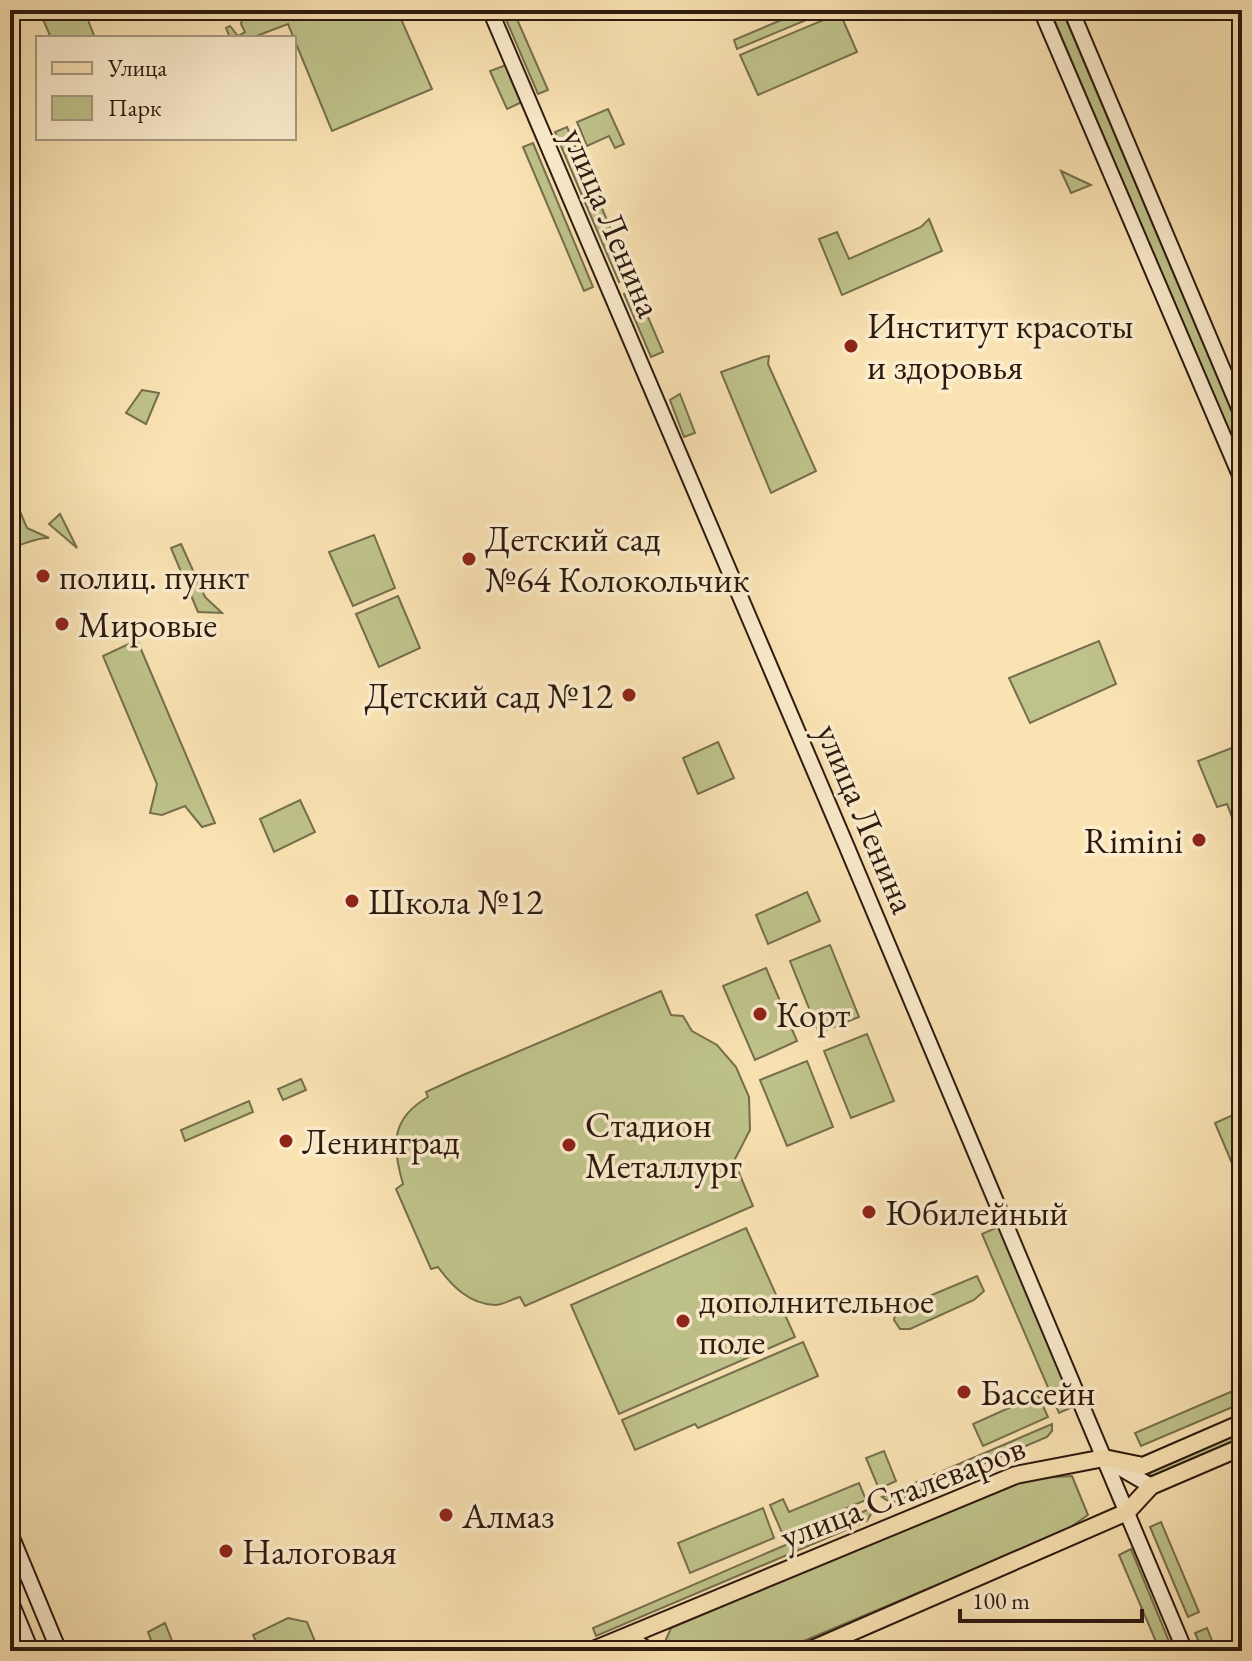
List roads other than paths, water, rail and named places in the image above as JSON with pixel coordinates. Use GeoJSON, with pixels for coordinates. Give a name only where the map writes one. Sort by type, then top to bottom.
{"type":"FeatureCollection","features":[{"type":"Feature","properties":{"kind":"main road","name":"улица Сталеваров"},"geometry":{"type":"LineString","coordinates":[[591,1651],[1016,1475],[1104,1458],[1143,1466],[1242,1423]]}},
{"type":"Feature","properties":{"kind":"main road"},"geometry":{"type":"LineString","coordinates":[[808,1651],[1127,1512],[1151,1486],[1242,1447]]}},
{"type":"Feature","properties":{"kind":"main road"},"geometry":{"type":"LineString","coordinates":[[616,1641],[636,1643],[648,1651]]}},
{"type":"Feature","properties":{"kind":"street","name":"улица Ленина"},"geometry":{"type":"LineString","coordinates":[[490,10],[1185,1651]]}},
{"type":"Feature","properties":{"kind":"street"},"geometry":{"type":"LineString","coordinates":[[1041,10],[1242,480]]}},
{"type":"Feature","properties":{"kind":"street"},"geometry":{"type":"LineString","coordinates":[[1071,10],[1242,415]]}},
{"type":"Feature","properties":{"kind":"street"},"geometry":{"type":"LineString","coordinates":[[1104,1458],[1151,1486]]}},
{"type":"Feature","properties":{"kind":"street"},"geometry":{"type":"LineString","coordinates":[[10,1533],[59,1651]]}},
{"type":"Feature","properties":{"kind":"street"},"geometry":{"type":"LineString","coordinates":[[10,1600],[31,1651]]}},
{"type":"Feature","properties":{"kind":"place","name":"Институт красоты и здоровья"},"geometry":{"type":"Point","coordinates":[851,346]}},
{"type":"Feature","properties":{"kind":"place","name":"Детский сад №64 Колокольчик"},"geometry":{"type":"Point","coordinates":[469,559]}},
{"type":"Feature","properties":{"kind":"place","name":"полиц. пункт"},"geometry":{"type":"Point","coordinates":[43,576]}},
{"type":"Feature","properties":{"kind":"place","name":"Мировые"},"geometry":{"type":"Point","coordinates":[62,624]}},
{"type":"Feature","properties":{"kind":"place","name":"Детский сад №12"},"geometry":{"type":"Point","coordinates":[629,695]}},
{"type":"Feature","properties":{"kind":"place","name":"Rimini"},"geometry":{"type":"Point","coordinates":[1199,840]}},
{"type":"Feature","properties":{"kind":"place","name":"Школа №12"},"geometry":{"type":"Point","coordinates":[352,901]}},
{"type":"Feature","properties":{"kind":"place","name":"Корт"},"geometry":{"type":"Point","coordinates":[760,1014]}},
{"type":"Feature","properties":{"kind":"place","name":"Ленинград"},"geometry":{"type":"Point","coordinates":[286,1141]}},
{"type":"Feature","properties":{"kind":"place","name":"Стадион Металлург"},"geometry":{"type":"Point","coordinates":[569,1145]}},
{"type":"Feature","properties":{"kind":"place","name":"Юбилейный"},"geometry":{"type":"Point","coordinates":[869,1212]}},
{"type":"Feature","properties":{"kind":"place","name":"дополнительное поле"},"geometry":{"type":"Point","coordinates":[683,1321]}},
{"type":"Feature","properties":{"kind":"place","name":"Бассейн"},"geometry":{"type":"Point","coordinates":[964,1392]}},
{"type":"Feature","properties":{"kind":"place","name":"Алмаз"},"geometry":{"type":"Point","coordinates":[446,1515]}},
{"type":"Feature","properties":{"kind":"place","name":"Налоговая"},"geometry":{"type":"Point","coordinates":[226,1551]}}]}
